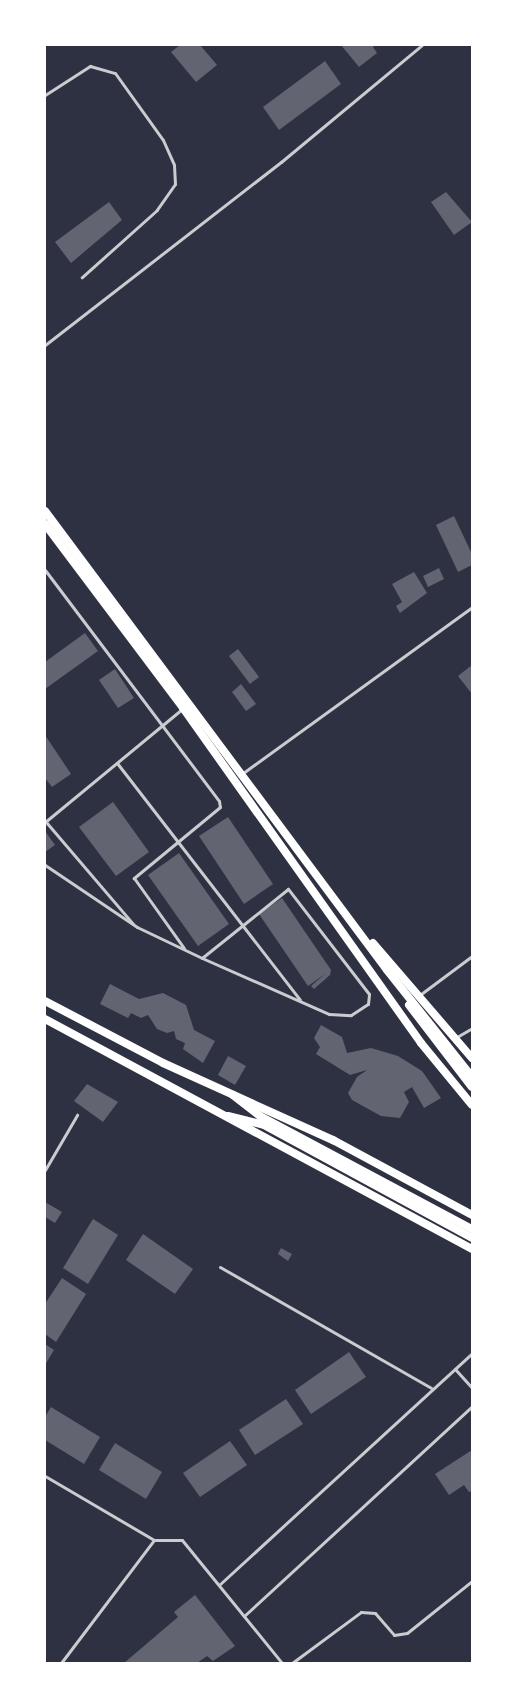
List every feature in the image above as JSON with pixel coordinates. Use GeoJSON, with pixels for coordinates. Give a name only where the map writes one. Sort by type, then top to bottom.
{"type":"FeatureCollection","features":[{"type":"Feature","properties":{"kind":"main road"},"geometry":{"type":"LineString","coordinates":[[45,511],[472,1077]]}},
{"type":"Feature","properties":{"kind":"main road"},"geometry":{"type":"LineString","coordinates":[[45,524],[183,708],[360,952],[421,1043],[472,1105]]}},
{"type":"Feature","properties":{"kind":"main road"},"geometry":{"type":"LineString","coordinates":[[364,934],[420,994],[472,1058]]}},
{"type":"Feature","properties":{"kind":"main road"},"geometry":{"type":"LineString","coordinates":[[360,952],[388,977],[472,1087]]}},
{"type":"Feature","properties":{"kind":"main road"},"geometry":{"type":"LineString","coordinates":[[45,1001],[233,1095],[333,1140],[472,1215]]}},
{"type":"Feature","properties":{"kind":"main road"},"geometry":{"type":"LineString","coordinates":[[45,1019],[472,1249]]}},
{"type":"Feature","properties":{"kind":"main road"},"geometry":{"type":"LineString","coordinates":[[233,1095],[260,1116],[472,1229]]}},
{"type":"Feature","properties":{"kind":"main road"},"geometry":{"type":"LineString","coordinates":[[228,1116],[264,1125],[472,1238]]}},
{"type":"Feature","properties":{"kind":"lane"},"geometry":{"type":"LineString","coordinates":[[45,345],[281,162],[423,45]]}},
{"type":"Feature","properties":{"kind":"lane"},"geometry":{"type":"LineString","coordinates":[[45,95],[90,66],[115,73],[163,140],[174,165],[175,184],[157,210],[82,277]]}},
{"type":"Feature","properties":{"kind":"lane"},"geometry":{"type":"LineString","coordinates":[[45,570],[219,801],[220,807],[134,878],[185,949]]}},
{"type":"Feature","properties":{"kind":"lane"},"geometry":{"type":"LineString","coordinates":[[242,773],[472,607]]}},
{"type":"Feature","properties":{"kind":"lane"},"geometry":{"type":"LineString","coordinates":[[137,927],[45,822],[183,708]]}},
{"type":"Feature","properties":{"kind":"lane"},"geometry":{"type":"LineString","coordinates":[[117,763],[301,1001]]}},
{"type":"Feature","properties":{"kind":"lane"},"geometry":{"type":"LineString","coordinates":[[45,865],[137,927],[202,958],[329,1014],[351,1015],[368,1004],[369,994],[288,889],[202,958]]}},
{"type":"Feature","properties":{"kind":"lane"},"geometry":{"type":"LineString","coordinates":[[420,994],[472,956]]}},
{"type":"Feature","properties":{"kind":"lane"},"geometry":{"type":"LineString","coordinates":[[456,1038],[472,1028]]}},
{"type":"Feature","properties":{"kind":"lane"},"geometry":{"type":"LineString","coordinates":[[45,1170],[77,1115]]}},
{"type":"Feature","properties":{"kind":"lane"},"geometry":{"type":"LineString","coordinates":[[220,1267],[431,1388]]}},
{"type":"Feature","properties":{"kind":"lane"},"geometry":{"type":"LineString","coordinates":[[219,1585],[431,1388],[472,1353]]}},
{"type":"Feature","properties":{"kind":"lane"},"geometry":{"type":"LineString","coordinates":[[455,1369],[472,1388]]}},
{"type":"Feature","properties":{"kind":"lane"},"geometry":{"type":"LineString","coordinates":[[244,1616],[472,1406]]}},
{"type":"Feature","properties":{"kind":"lane"},"geometry":{"type":"LineString","coordinates":[[45,1476],[154,1540],[182,1540],[282,1663]]}},
{"type":"Feature","properties":{"kind":"lane"},"geometry":{"type":"LineString","coordinates":[[61,1663],[154,1540]]}},
{"type":"Feature","properties":{"kind":"lane"},"geometry":{"type":"LineString","coordinates":[[292,1663],[361,1612],[375,1613],[394,1635],[407,1634],[472,1581]]}},
{"type":"Feature","properties":{"kind":"building"},"geometry":{"type":"Polygon","coordinates":[[[180,45],[200,45],[217,65],[196,82],[171,52],[180,45]]]}},
{"type":"Feature","properties":{"kind":"building"},"geometry":{"type":"Polygon","coordinates":[[[341,45],[375,45],[373,47],[377,53],[359,67],[341,45]]]}},
{"type":"Feature","properties":{"kind":"building"},"geometry":{"type":"Polygon","coordinates":[[[325,61],[341,84],[279,130],[263,107],[325,61]]]}},
{"type":"Feature","properties":{"kind":"building"},"geometry":{"type":"Polygon","coordinates":[[[446,192],[472,222],[454,235],[431,202],[446,192]]]}},
{"type":"Feature","properties":{"kind":"building"},"geometry":{"type":"Polygon","coordinates":[[[109,202],[122,220],[71,263],[55,242],[109,202]]]}},
{"type":"Feature","properties":{"kind":"building"},"geometry":{"type":"Polygon","coordinates":[[[454,516],[472,554],[472,565],[458,572],[436,525],[454,516]]]}},
{"type":"Feature","properties":{"kind":"building"},"geometry":{"type":"Polygon","coordinates":[[[439,568],[444,579],[428,587],[423,576],[439,568]]]}},
{"type":"Feature","properties":{"kind":"building"},"geometry":{"type":"Polygon","coordinates":[[[414,572],[427,593],[400,613],[396,606],[402,602],[392,584],[414,572]]]}},
{"type":"Feature","properties":{"kind":"building"},"geometry":{"type":"Polygon","coordinates":[[[85,633],[98,651],[45,689],[45,662],[85,633]]]}},
{"type":"Feature","properties":{"kind":"building"},"geometry":{"type":"Polygon","coordinates":[[[238,649],[259,677],[250,684],[229,656],[238,649]]]}},
{"type":"Feature","properties":{"kind":"building"},"geometry":{"type":"Polygon","coordinates":[[[472,665],[472,694],[458,676],[472,665]]]}},
{"type":"Feature","properties":{"kind":"building"},"geometry":{"type":"Polygon","coordinates":[[[115,669],[134,698],[118,708],[99,680],[115,669]]]}},
{"type":"Feature","properties":{"kind":"building"},"geometry":{"type":"Polygon","coordinates":[[[241,684],[256,704],[246,711],[232,692],[241,684]]]}},
{"type":"Feature","properties":{"kind":"building"},"geometry":{"type":"Polygon","coordinates":[[[45,735],[71,774],[52,787],[45,778],[45,735]]]}},
{"type":"Feature","properties":{"kind":"building"},"geometry":{"type":"Polygon","coordinates":[[[113,802],[149,852],[116,876],[79,827],[113,802]]]}},
{"type":"Feature","properties":{"kind":"building"},"geometry":{"type":"Polygon","coordinates":[[[228,817],[273,884],[244,904],[199,836],[228,817]]]}},
{"type":"Feature","properties":{"kind":"building"},"geometry":{"type":"Polygon","coordinates":[[[45,831],[55,845],[45,852],[45,831]]]}},
{"type":"Feature","properties":{"kind":"building"},"geometry":{"type":"Polygon","coordinates":[[[179,853],[229,924],[198,946],[148,875],[179,853]]]}},
{"type":"Feature","properties":{"kind":"building"},"geometry":{"type":"Polygon","coordinates":[[[282,898],[331,970],[330,975],[314,989],[311,986],[325,974],[308,986],[259,914],[282,898]]]}},
{"type":"Feature","properties":{"kind":"building"},"geometry":{"type":"Polygon","coordinates":[[[110,984],[139,999],[163,993],[186,1005],[194,1030],[215,1041],[203,1063],[183,1049],[185,1043],[176,1039],[174,1031],[167,1033],[157,1029],[148,1015],[141,1018],[131,1013],[128,1018],[100,1004],[110,984]]]}},
{"type":"Feature","properties":{"kind":"building"},"geometry":{"type":"Polygon","coordinates":[[[321,1025],[342,1037],[347,1053],[371,1048],[398,1056],[422,1071],[441,1098],[424,1108],[412,1087],[404,1092],[409,1102],[400,1118],[381,1116],[352,1100],[348,1093],[357,1077],[367,1070],[350,1075],[316,1054],[320,1047],[314,1038],[321,1025]]]}},
{"type":"Feature","properties":{"kind":"building"},"geometry":{"type":"Polygon","coordinates":[[[228,1056],[246,1066],[235,1085],[218,1075],[228,1056]]]}},
{"type":"Feature","properties":{"kind":"building"},"geometry":{"type":"Polygon","coordinates":[[[87,1084],[118,1102],[103,1122],[74,1101],[87,1084]]]}},
{"type":"Feature","properties":{"kind":"building"},"geometry":{"type":"Polygon","coordinates":[[[45,1202],[62,1212],[55,1223],[45,1217],[45,1202]]]}},
{"type":"Feature","properties":{"kind":"building"},"geometry":{"type":"Polygon","coordinates":[[[93,1219],[118,1235],[88,1284],[63,1268],[93,1219]]]}},
{"type":"Feature","properties":{"kind":"building"},"geometry":{"type":"Polygon","coordinates":[[[143,1234],[193,1269],[175,1294],[126,1260],[143,1234]]]}},
{"type":"Feature","properties":{"kind":"building"},"geometry":{"type":"Polygon","coordinates":[[[281,1248],[292,1254],[288,1261],[278,1254],[281,1248]]]}},
{"type":"Feature","properties":{"kind":"building"},"geometry":{"type":"Polygon","coordinates":[[[62,1278],[86,1294],[56,1342],[45,1334],[45,1304],[62,1278]]]}},
{"type":"Feature","properties":{"kind":"building"},"geometry":{"type":"Polygon","coordinates":[[[45,1344],[54,1350],[45,1365],[45,1344]]]}},
{"type":"Feature","properties":{"kind":"building"},"geometry":{"type":"Polygon","coordinates":[[[349,1352],[366,1377],[311,1414],[295,1390],[349,1352]]]}},
{"type":"Feature","properties":{"kind":"building"},"geometry":{"type":"Polygon","coordinates":[[[286,1399],[303,1424],[255,1455],[239,1430],[286,1399]]]}},
{"type":"Feature","properties":{"kind":"building"},"geometry":{"type":"Polygon","coordinates":[[[51,1407],[100,1437],[84,1464],[45,1440],[45,1417],[51,1407]]]}},
{"type":"Feature","properties":{"kind":"building"},"geometry":{"type":"Polygon","coordinates":[[[230,1441],[247,1465],[200,1497],[183,1473],[230,1441]]]}},
{"type":"Feature","properties":{"kind":"building"},"geometry":{"type":"Polygon","coordinates":[[[115,1443],[162,1472],[146,1499],[99,1470],[115,1443]]]}},
{"type":"Feature","properties":{"kind":"building"},"geometry":{"type":"Polygon","coordinates":[[[472,1450],[472,1491],[469,1492],[464,1485],[449,1495],[435,1474],[472,1450]]]}},
{"type":"Feature","properties":{"kind":"building"},"geometry":{"type":"Polygon","coordinates":[[[195,1595],[235,1646],[213,1661],[207,1656],[197,1663],[124,1663],[178,1617],[174,1612],[195,1595]]]}}]}
